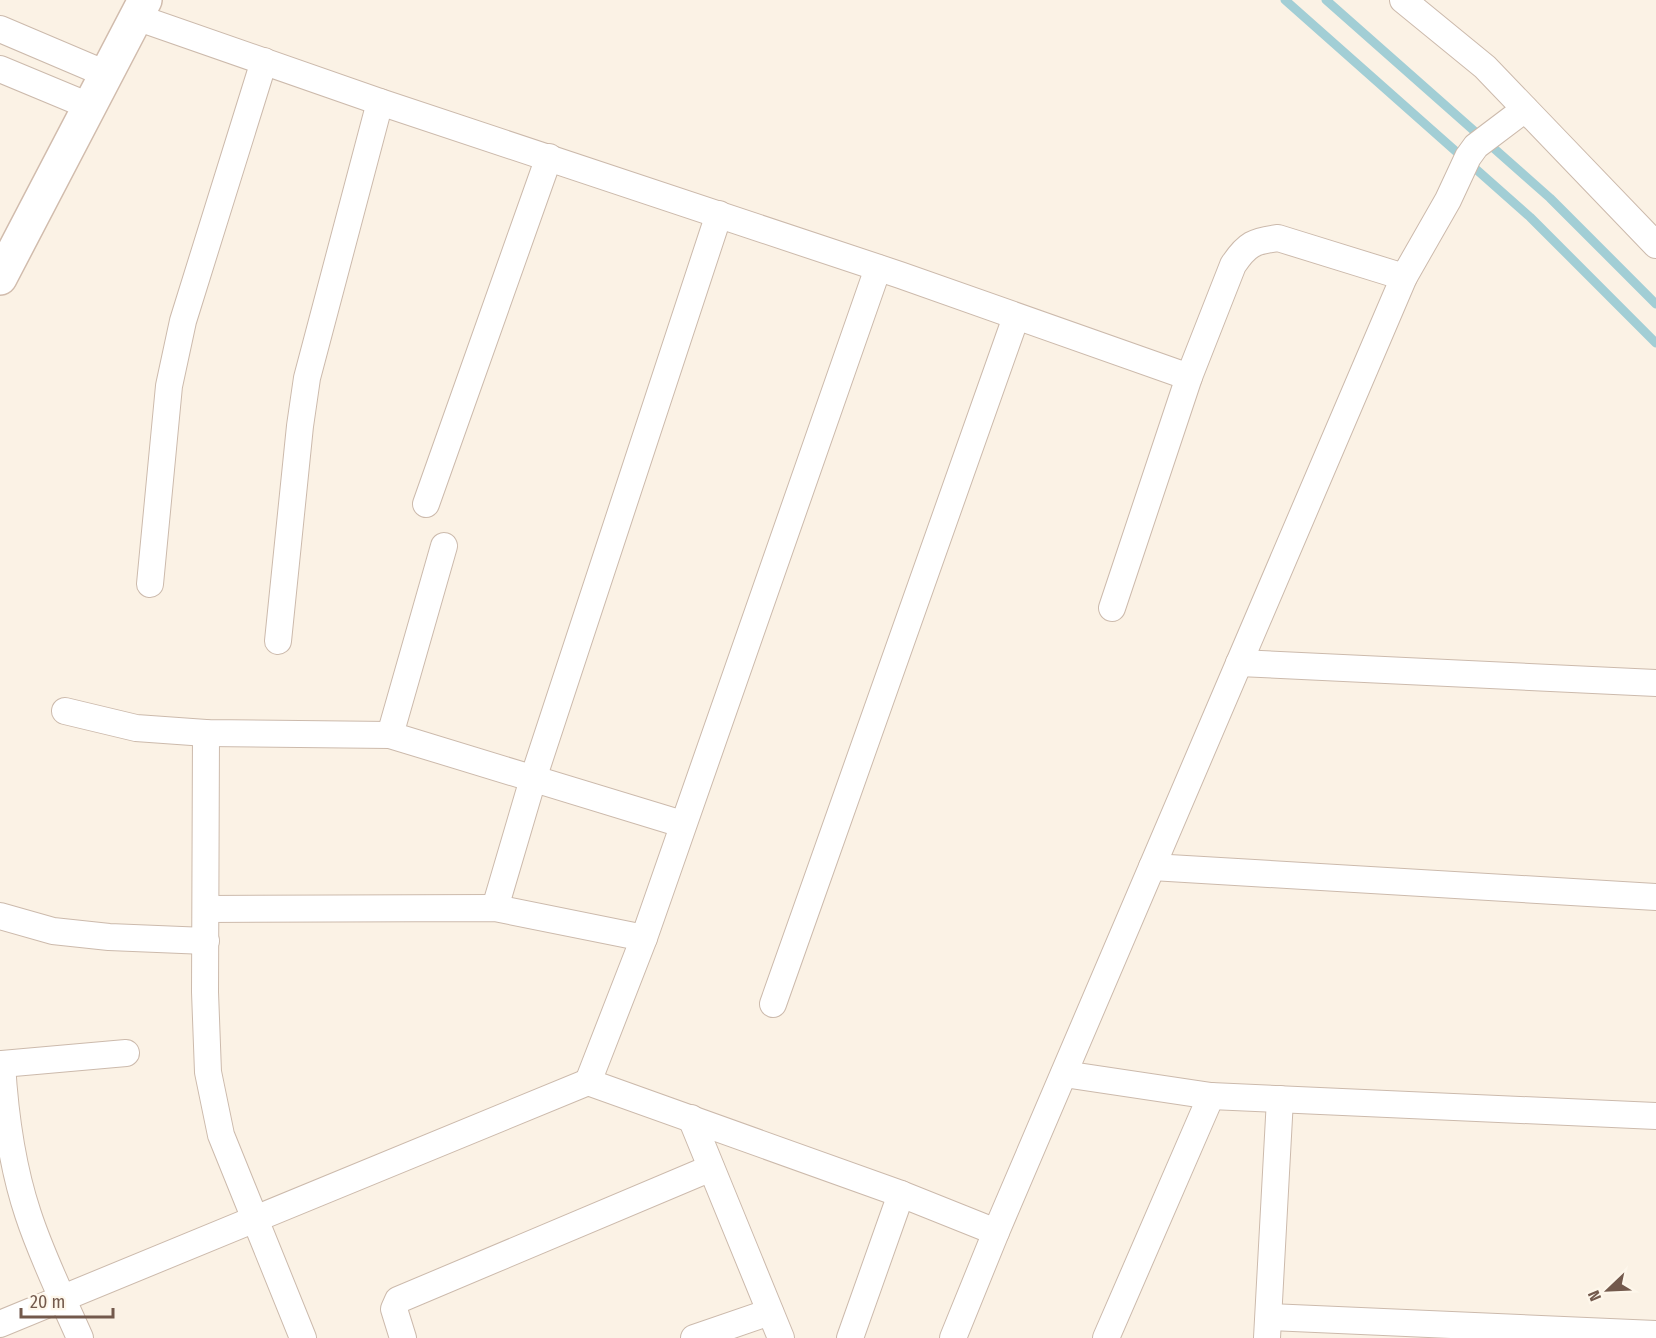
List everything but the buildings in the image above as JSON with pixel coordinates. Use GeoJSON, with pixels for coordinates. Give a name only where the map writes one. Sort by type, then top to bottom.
{"type":"FeatureCollection","features":[{"type":"Feature","properties":{"kind":"main road"},"geometry":{"type":"LineString","coordinates":[[0,278],[141,9]]}},
{"type":"Feature","properties":{"kind":"street"},"geometry":{"type":"LineString","coordinates":[[1403,0],[1485,67],[1510,121],[1656,245]]}},
{"type":"Feature","properties":{"kind":"street"},"geometry":{"type":"LineString","coordinates":[[141,9],[264,61],[380,102],[878,268],[1189,377]]}},
{"type":"Feature","properties":{"kind":"street"},"geometry":{"type":"LineString","coordinates":[[0,29],[106,74]]}},
{"type":"Feature","properties":{"kind":"street"},"geometry":{"type":"LineString","coordinates":[[150,584],[170,386],[183,321],[264,61]]}},
{"type":"Feature","properties":{"kind":"street"},"geometry":{"type":"LineString","coordinates":[[0,69],[89,106]]}},
{"type":"Feature","properties":{"kind":"street"},"geometry":{"type":"LineString","coordinates":[[278,641],[307,378],[380,102]]}},
{"type":"Feature","properties":{"kind":"street"},"geometry":{"type":"LineString","coordinates":[[953,1338],[996,1232],[1404,277],[1448,200],[1468,157],[1476,146],[1510,121]]}},
{"type":"Feature","properties":{"kind":"street"},"geometry":{"type":"LineString","coordinates":[[426,504],[549,157]]}},
{"type":"Feature","properties":{"kind":"street"},"geometry":{"type":"LineString","coordinates":[[495,908],[533,779],[719,214]]}},
{"type":"Feature","properties":{"kind":"street"},"geometry":{"type":"LineString","coordinates":[[1112,608],[1189,377],[1233,265],[1244,249],[1258,240],[1278,238],[1404,277]]}},
{"type":"Feature","properties":{"kind":"street"},"geometry":{"type":"LineString","coordinates":[[588,1082],[644,938],[878,268]]}},
{"type":"Feature","properties":{"kind":"street"},"geometry":{"type":"LineString","coordinates":[[773,1004],[1016,316]]}},
{"type":"Feature","properties":{"kind":"street"},"geometry":{"type":"LineString","coordinates":[[390,735],[444,546]]}},
{"type":"Feature","properties":{"kind":"street"},"geometry":{"type":"LineString","coordinates":[[1239,663],[1656,683]]}},
{"type":"Feature","properties":{"kind":"street"},"geometry":{"type":"LineString","coordinates":[[65,711],[136,729],[206,733],[390,735],[682,825]]}},
{"type":"Feature","properties":{"kind":"street"},"geometry":{"type":"LineString","coordinates":[[206,733],[208,1072],[221,1135],[303,1338]]}},
{"type":"Feature","properties":{"kind":"street"},"geometry":{"type":"LineString","coordinates":[[1152,867],[1656,897]]}},
{"type":"Feature","properties":{"kind":"street"},"geometry":{"type":"LineString","coordinates":[[206,909],[495,908],[644,938]]}},
{"type":"Feature","properties":{"kind":"street"},"geometry":{"type":"LineString","coordinates":[[0,916],[53,931],[110,937],[206,941]]}},
{"type":"Feature","properties":{"kind":"street"},"geometry":{"type":"LineString","coordinates":[[80,1338],[38,1243],[28,1213],[9,1129],[1,1064],[126,1053]]}},
{"type":"Feature","properties":{"kind":"street"},"geometry":{"type":"LineString","coordinates":[[1064,1074],[1211,1096],[1656,1116]]}},
{"type":"Feature","properties":{"kind":"street"},"geometry":{"type":"LineString","coordinates":[[0,1324],[588,1082],[901,1194],[996,1232]]}},
{"type":"Feature","properties":{"kind":"street"},"geometry":{"type":"LineString","coordinates":[[1106,1338],[1211,1096]]}},
{"type":"Feature","properties":{"kind":"street"},"geometry":{"type":"LineString","coordinates":[[1280,1099],[1268,1328],[1656,1334]]}},
{"type":"Feature","properties":{"kind":"street"},"geometry":{"type":"LineString","coordinates":[[691,1118],[781,1338]]}},
{"type":"Feature","properties":{"kind":"street"},"geometry":{"type":"LineString","coordinates":[[403,1338],[394,1309],[398,1300],[711,1168]]}},
{"type":"Feature","properties":{"kind":"street"},"geometry":{"type":"LineString","coordinates":[[850,1338],[901,1194]]}},
{"type":"Feature","properties":{"kind":"street"},"geometry":{"type":"LineString","coordinates":[[694,1338],[770,1312]]}},
{"type":"Feature","properties":{"kind":"waterway"},"geometry":{"type":"LineString","coordinates":[[1285,0],[1530,217],[1656,343]]}},
{"type":"Feature","properties":{"kind":"waterway"},"geometry":{"type":"LineString","coordinates":[[1326,0],[1550,198],[1656,304]]}}]}
